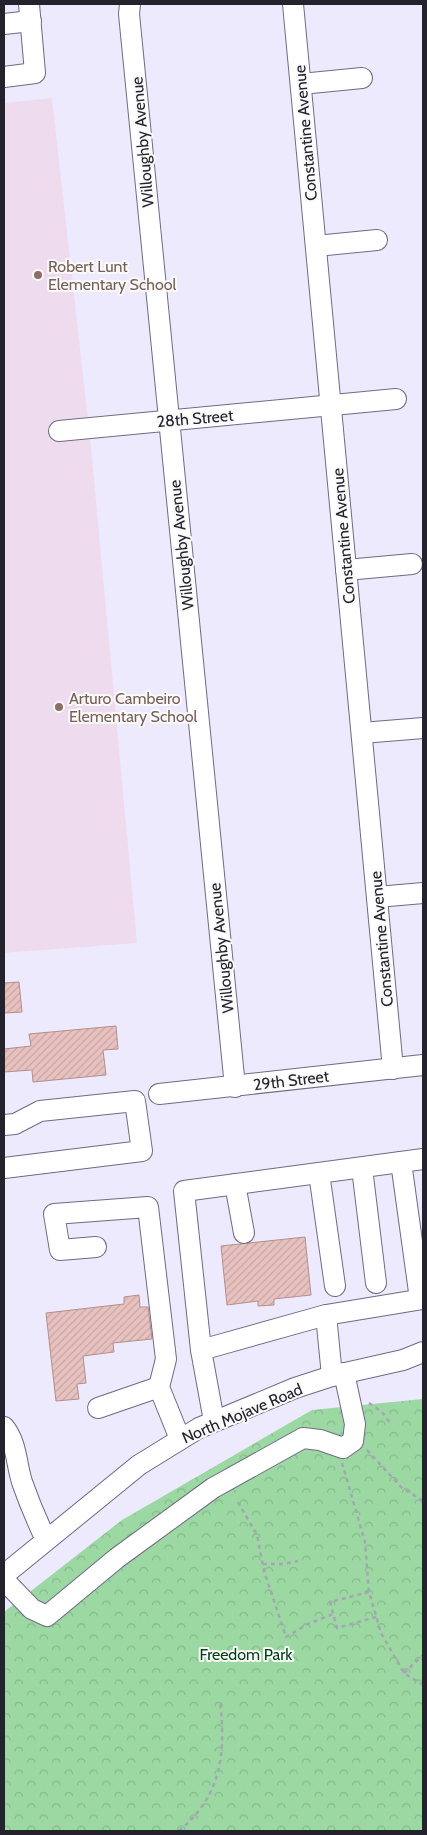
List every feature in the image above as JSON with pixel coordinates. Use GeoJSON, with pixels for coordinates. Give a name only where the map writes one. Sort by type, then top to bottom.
{"type":"FeatureCollection","features":[{"type":"Feature","properties":{"kind":"street","name":"Willoughby Avenue"},"geometry":{"type":"LineString","coordinates":[[130,4],[129,14],[168,420],[235,1087]]}},
{"type":"Feature","properties":{"kind":"street","name":"Constantine Avenue"},"geometry":{"type":"LineString","coordinates":[[293,4],[393,1069]]}},
{"type":"Feature","properties":{"kind":"street"},"geometry":{"type":"LineString","coordinates":[[4,24],[30,12],[35,73],[4,77]]}},
{"type":"Feature","properties":{"kind":"street"},"geometry":{"type":"LineString","coordinates":[[301,84],[362,78]]}},
{"type":"Feature","properties":{"kind":"street"},"geometry":{"type":"LineString","coordinates":[[316,246],[377,240]]}},
{"type":"Feature","properties":{"kind":"street","name":"28th Street"},"geometry":{"type":"LineString","coordinates":[[59,430],[396,399]]}},
{"type":"Feature","properties":{"kind":"street"},"geometry":{"type":"LineString","coordinates":[[346,570],[412,564]]}},
{"type":"Feature","properties":{"kind":"street"},"geometry":{"type":"LineString","coordinates":[[362,733],[423,728]]}},
{"type":"Feature","properties":{"kind":"street"},"geometry":{"type":"LineString","coordinates":[[377,897],[423,893]]}},
{"type":"Feature","properties":{"kind":"street","name":"29th Street"},"geometry":{"type":"LineString","coordinates":[[160,1094],[423,1065]]}},
{"type":"Feature","properties":{"kind":"street"},"geometry":{"type":"LineString","coordinates":[[4,1126],[15,1124],[40,1111],[135,1101],[142,1151],[4,1168]]}},
{"type":"Feature","properties":{"kind":"street"},"geometry":{"type":"LineString","coordinates":[[214,1421],[201,1350],[184,1191],[423,1160]]}},
{"type":"Feature","properties":{"kind":"street"},"geometry":{"type":"LineString","coordinates":[[201,1350],[326,1315],[422,1299],[401,1162]]}},
{"type":"Feature","properties":{"kind":"street"},"geometry":{"type":"LineString","coordinates":[[362,1168],[376,1283]]}},
{"type":"Feature","properties":{"kind":"street"},"geometry":{"type":"LineString","coordinates":[[319,1173],[335,1286]]}},
{"type":"Feature","properties":{"kind":"street"},"geometry":{"type":"LineString","coordinates":[[235,1184],[244,1233]]}},
{"type":"Feature","properties":{"kind":"street"},"geometry":{"type":"LineString","coordinates":[[96,1247],[60,1250],[54,1214],[148,1207],[166,1359],[159,1388],[180,1439]]}},
{"type":"Feature","properties":{"kind":"street"},"geometry":{"type":"LineString","coordinates":[[4,1580],[32,1609],[47,1616],[117,1558],[222,1483],[303,1438],[320,1440],[343,1448],[353,1441],[355,1424],[338,1375],[326,1315]]}},
{"type":"Feature","properties":{"kind":"street","name":"North Mojave Road"},"geometry":{"type":"LineString","coordinates":[[4,1575],[139,1465],[180,1439],[214,1421],[295,1388],[338,1375],[403,1360],[423,1352]]}},
{"type":"Feature","properties":{"kind":"street","name":"North Mojave Road"},"geometry":{"type":"LineString","coordinates":[[403,1360],[423,1363]]}},
{"type":"Feature","properties":{"kind":"street"},"geometry":{"type":"LineString","coordinates":[[98,1408],[159,1388]]}},
{"type":"Feature","properties":{"kind":"street"},"geometry":{"type":"LineString","coordinates":[[4,1427],[14,1444],[20,1475],[27,1497],[46,1540]]}},
{"type":"Feature","properties":{"kind":"path"},"geometry":{"type":"LineString","coordinates":[[369,1403],[382,1412],[391,1424]]}},
{"type":"Feature","properties":{"kind":"path"},"geometry":{"type":"LineString","coordinates":[[367,1450],[401,1486],[423,1501]]}},
{"type":"Feature","properties":{"kind":"path"},"geometry":{"type":"LineString","coordinates":[[342,1464],[365,1542],[369,1592],[381,1633],[404,1673],[423,1685]]}},
{"type":"Feature","properties":{"kind":"path"},"geometry":{"type":"LineString","coordinates":[[238,1502],[257,1535],[264,1571],[286,1637],[308,1624],[333,1614]]}},
{"type":"Feature","properties":{"kind":"path"},"geometry":{"type":"LineString","coordinates":[[264,1564],[283,1564],[298,1561]]}},
{"type":"Feature","properties":{"kind":"path"},"geometry":{"type":"LineString","coordinates":[[369,1592],[330,1602],[333,1614],[337,1628],[376,1617]]}},
{"type":"Feature","properties":{"kind":"path"},"geometry":{"type":"LineString","coordinates":[[404,1673],[423,1654]]}},
{"type":"Feature","properties":{"kind":"path"},"geometry":{"type":"LineString","coordinates":[[179,1831],[191,1821],[208,1797],[218,1774],[223,1750],[220,1701]]}},
{"type":"Feature","properties":{"kind":"shaded area","name":"Arturo Cambeiro Elementary School"},"geometry":{"type":"Polygon","coordinates":[[[52,98],[91,447],[137,943],[4,953],[4,103],[52,98]]]}},
{"type":"Feature","properties":{"kind":"green space","name":"Freedom Park"},"geometry":{"type":"Polygon","coordinates":[[[423,1399],[423,1831],[4,1831],[4,1612],[122,1520],[312,1410],[423,1399]]]}},
{"type":"Feature","properties":{"kind":"building"},"geometry":{"type":"Polygon","coordinates":[[[19,982],[22,1012],[4,1013],[4,983],[19,982]]]}},
{"type":"Feature","properties":{"kind":"building"},"geometry":{"type":"Polygon","coordinates":[[[116,1026],[118,1049],[103,1050],[106,1075],[33,1082],[32,1070],[4,1072],[4,1049],[31,1046],[29,1034],[116,1026]]]}},
{"type":"Feature","properties":{"kind":"building"},"geometry":{"type":"Polygon","coordinates":[[[305,1237],[311,1295],[274,1299],[274,1305],[258,1306],[258,1301],[227,1305],[221,1246],[305,1237]]]}},
{"type":"Feature","properties":{"kind":"building"},"geometry":{"type":"Polygon","coordinates":[[[139,1295],[140,1307],[148,1307],[152,1339],[113,1343],[114,1352],[83,1356],[86,1383],[77,1384],[79,1399],[56,1401],[46,1313],[124,1304],[124,1297],[139,1295]]]}},
{"type":"Feature","properties":{"kind":"place","name":"Robert Lunt Elementary School"},"geometry":{"type":"Point","coordinates":[38,275]}},
{"type":"Feature","properties":{"kind":"place","name":"Arturo Cambeiro Elementary School"},"geometry":{"type":"Point","coordinates":[59,707]}}]}
